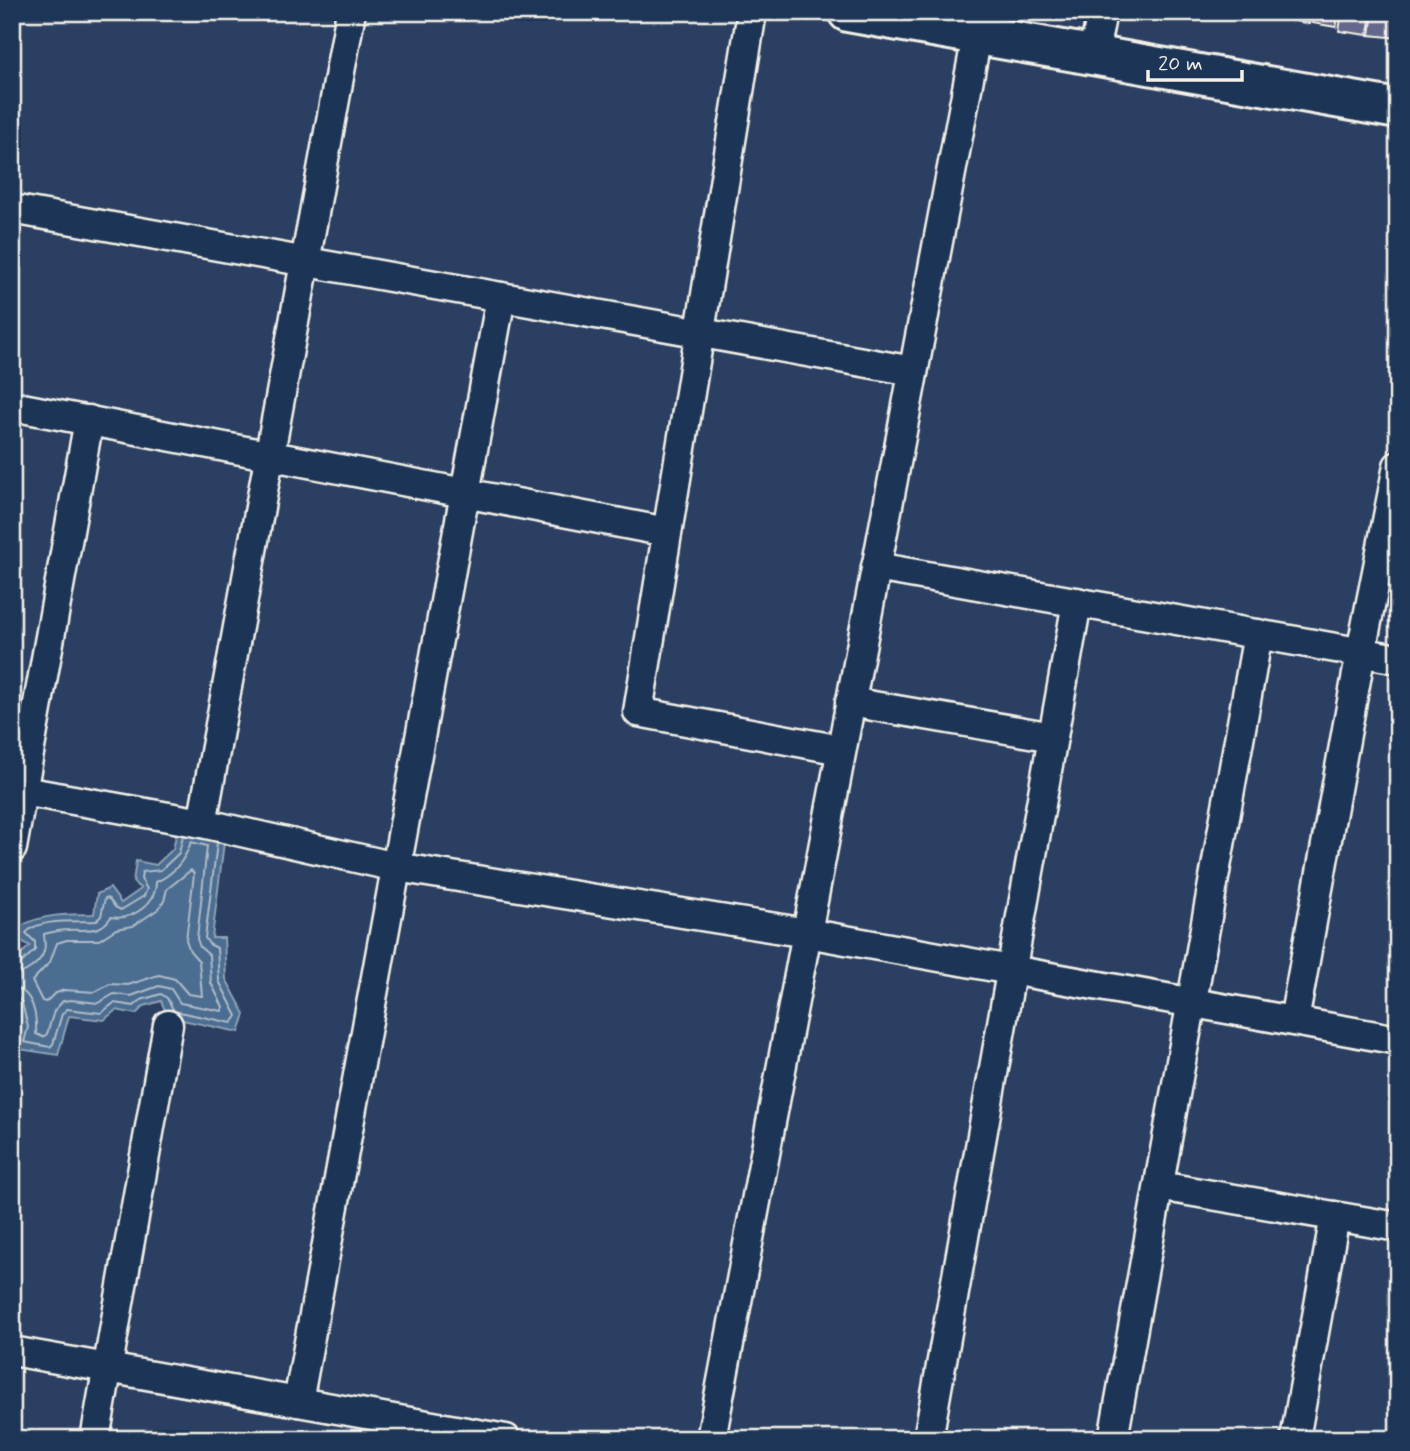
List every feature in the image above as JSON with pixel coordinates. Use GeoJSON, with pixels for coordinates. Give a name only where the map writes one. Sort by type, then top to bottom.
{"type":"FeatureCollection","features":[{"type":"Feature","properties":{"kind":"street"},"geometry":{"type":"LineString","coordinates":[[202,823],[351,12]]}},
{"type":"Feature","properties":{"kind":"street"},"geometry":{"type":"LineString","coordinates":[[752,12],[638,712],[841,750]]}},
{"type":"Feature","properties":{"kind":"street"},"geometry":{"type":"LineString","coordinates":[[848,12],[1398,109]]}},
{"type":"Feature","properties":{"kind":"street"},"geometry":{"type":"LineString","coordinates":[[1093,57],[1102,12]]}},
{"type":"Feature","properties":{"kind":"street"},"geometry":{"type":"LineString","coordinates":[[711,1439],[976,36]]}},
{"type":"Feature","properties":{"kind":"street"},"geometry":{"type":"LineString","coordinates":[[12,209],[913,371]]}},
{"type":"Feature","properties":{"kind":"street"},"geometry":{"type":"LineString","coordinates":[[298,1402],[502,297]]}},
{"type":"Feature","properties":{"kind":"street"},"geometry":{"type":"LineString","coordinates":[[12,406],[667,532]]}},
{"type":"Feature","properties":{"kind":"street"},"geometry":{"type":"LineString","coordinates":[[12,848],[17,790],[89,420]]}},
{"type":"Feature","properties":{"kind":"street"},"geometry":{"type":"LineString","coordinates":[[1294,1021],[1361,652],[1398,466]]}},
{"type":"Feature","properties":{"kind":"street"},"geometry":{"type":"LineString","coordinates":[[876,567],[1398,659]]}},
{"type":"Feature","properties":{"kind":"street"},"geometry":{"type":"LineString","coordinates":[[928,1439],[1077,602]]}},
{"type":"Feature","properties":{"kind":"street"},"geometry":{"type":"LineString","coordinates":[[1113,1439],[1258,634]]}},
{"type":"Feature","properties":{"kind":"street"},"geometry":{"type":"LineString","coordinates":[[850,702],[1053,737]]}},
{"type":"Feature","properties":{"kind":"street"},"geometry":{"type":"LineString","coordinates":[[17,790],[202,823],[396,867],[807,933],[1398,1040]]}},
{"type":"Feature","properties":{"kind":"street"},"geometry":{"type":"LineString","coordinates":[[96,1439],[168,1025]]}},
{"type":"Feature","properties":{"kind":"street"},"geometry":{"type":"LineString","coordinates":[[1159,1186],[1398,1227]]}},
{"type":"Feature","properties":{"kind":"street"},"geometry":{"type":"LineString","coordinates":[[1295,1439],[1335,1216]]}},
{"type":"Feature","properties":{"kind":"street"},"geometry":{"type":"LineString","coordinates":[[12,1351],[298,1402],[403,1430],[506,1439]]}},
{"type":"Feature","properties":{"kind":"water"},"geometry":{"type":"Polygon","coordinates":[[[177,831],[225,834],[212,938],[224,938],[226,979],[245,1014],[239,1032],[168,1017],[161,1001],[144,1006],[136,1014],[116,1010],[104,1020],[69,1016],[58,1055],[12,1048],[21,1028],[12,994],[12,969],[15,959],[30,946],[17,938],[19,927],[46,917],[94,914],[97,894],[110,888],[121,903],[141,889],[133,882],[136,861],[156,865],[173,849],[177,831]]]}},
{"type":"Feature","properties":{"kind":"building"},"geometry":{"type":"Polygon","coordinates":[[[1273,12],[1311,12],[1309,24],[1273,16],[1273,12]]]}},
{"type":"Feature","properties":{"kind":"building"},"geometry":{"type":"Polygon","coordinates":[[[1313,12],[1339,12],[1336,27],[1312,23],[1313,12]]]}},
{"type":"Feature","properties":{"kind":"building"},"geometry":{"type":"Polygon","coordinates":[[[1342,12],[1371,12],[1368,35],[1339,31],[1342,12]]]}},
{"type":"Feature","properties":{"kind":"building"},"geometry":{"type":"Polygon","coordinates":[[[1373,12],[1398,12],[1398,38],[1370,35],[1373,12]]]}}]}
